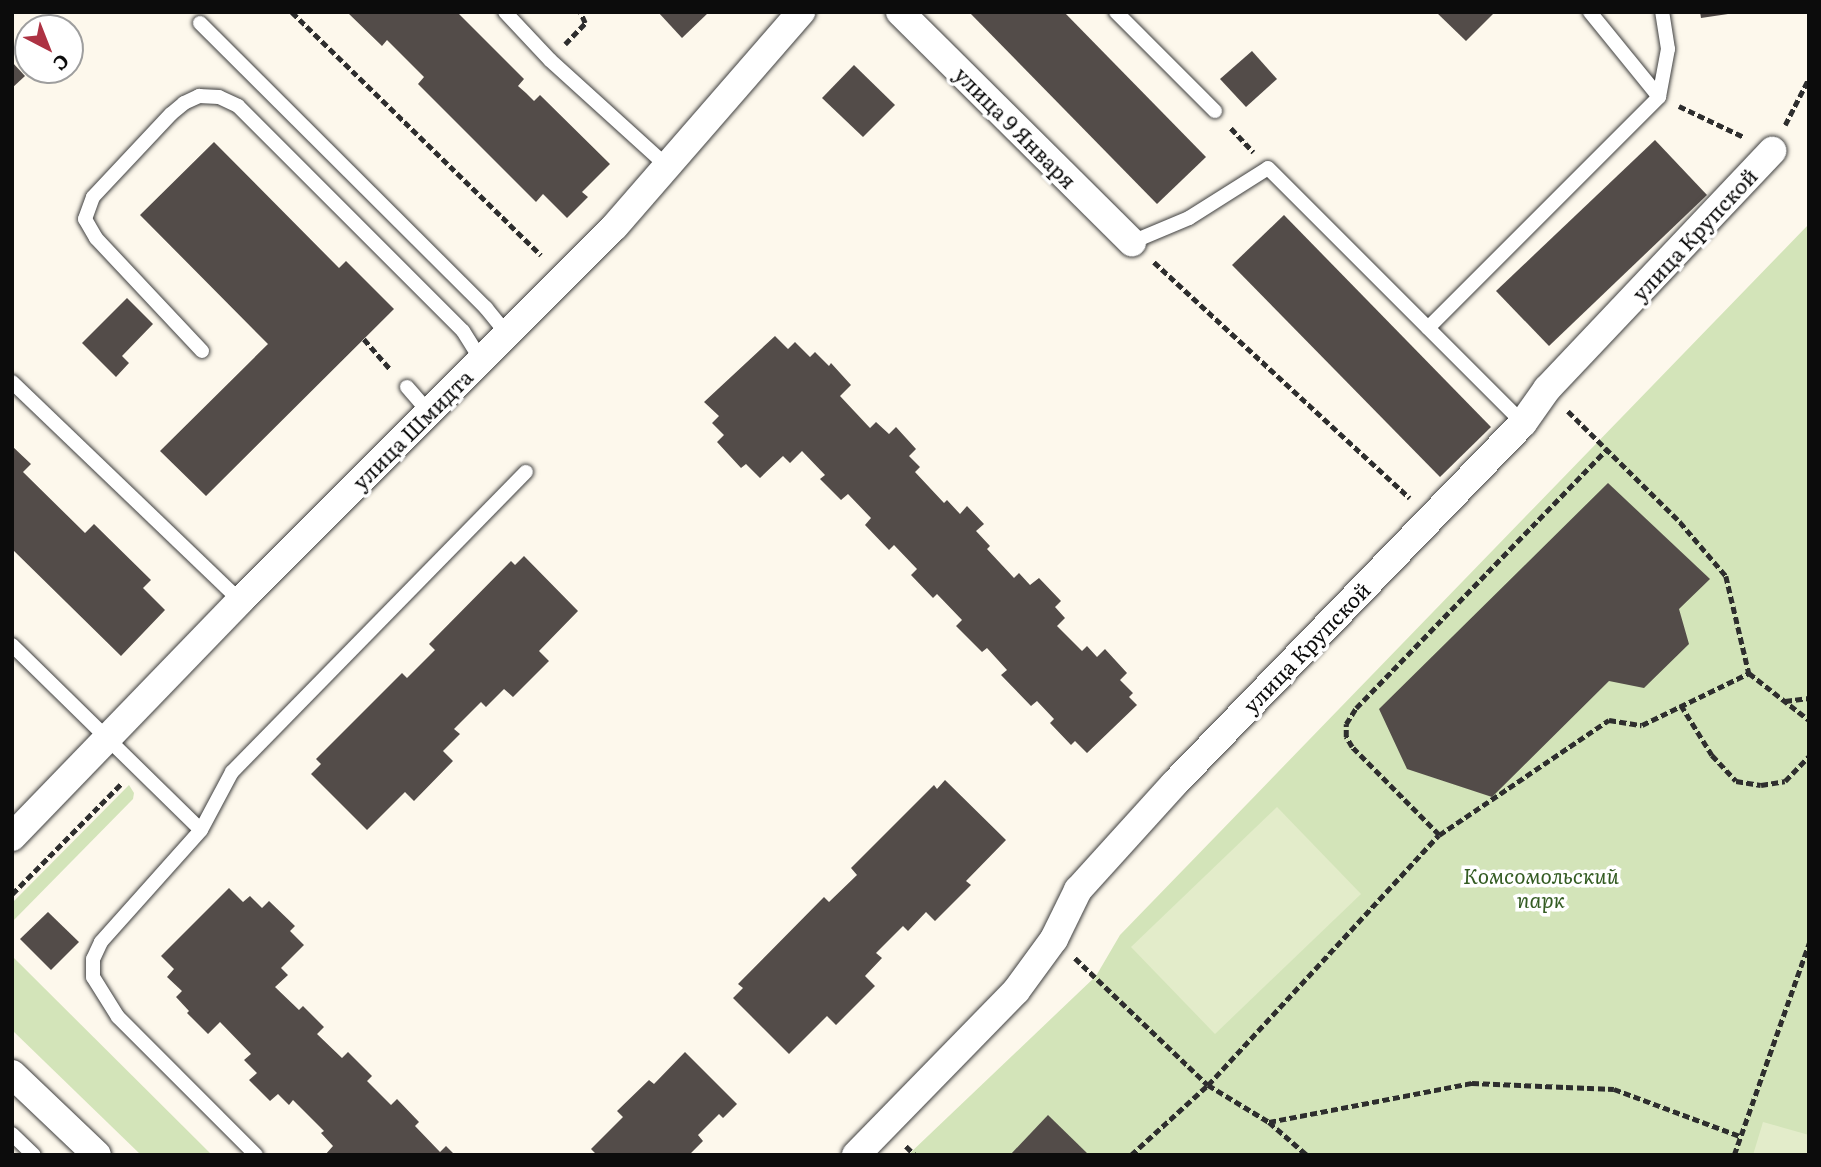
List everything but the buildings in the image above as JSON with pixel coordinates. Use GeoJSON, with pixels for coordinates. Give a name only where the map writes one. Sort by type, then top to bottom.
{"type":"FeatureCollection","features":[{"type":"Feature","properties":{"kind":"street","name":"улица Шмидта"},"geometry":{"type":"LineString","coordinates":[[12,837],[240,601],[615,226],[801,12]]}},
{"type":"Feature","properties":{"kind":"street","name":"улица 9 Января"},"geometry":{"type":"LineString","coordinates":[[900,12],[1132,242]]}},
{"type":"Feature","properties":{"kind":"street","name":"улица Крупской"},"geometry":{"type":"LineString","coordinates":[[856,1155],[1016,991],[1054,939],[1078,890],[1174,784],[1523,423],[1547,389],[1772,151]]}},
{"type":"Feature","properties":{"kind":"street"},"geometry":{"type":"LineString","coordinates":[[12,1074],[97,1155]]}},
{"type":"Feature","properties":{"kind":"lane"},"geometry":{"type":"LineString","coordinates":[[505,12],[550,60],[666,165]]}},
{"type":"Feature","properties":{"kind":"lane"},"geometry":{"type":"LineString","coordinates":[[1116,12],[1215,111]]}},
{"type":"Feature","properties":{"kind":"lane"},"geometry":{"type":"LineString","coordinates":[[1590,12],[1659,97]]}},
{"type":"Feature","properties":{"kind":"lane"},"geometry":{"type":"LineString","coordinates":[[1428,328],[1659,97],[1668,49],[1662,12]]}},
{"type":"Feature","properties":{"kind":"lane"},"geometry":{"type":"LineString","coordinates":[[200,23],[486,308],[507,334]]}},
{"type":"Feature","properties":{"kind":"lane"},"geometry":{"type":"LineString","coordinates":[[202,351],[96,238],[85,219],[93,197],[171,114],[184,103],[199,96],[219,97],[238,106],[463,331],[481,360]]}},
{"type":"Feature","properties":{"kind":"lane"},"geometry":{"type":"LineString","coordinates":[[1132,242],[1189,218],[1268,168],[1523,423]]}},
{"type":"Feature","properties":{"kind":"lane"},"geometry":{"type":"LineString","coordinates":[[12,382],[240,601]]}},
{"type":"Feature","properties":{"kind":"lane"},"geometry":{"type":"LineString","coordinates":[[407,387],[429,412]]}},
{"type":"Feature","properties":{"kind":"lane"},"geometry":{"type":"LineString","coordinates":[[256,1155],[118,1017],[93,977],[93,959],[101,942],[201,830],[232,772],[526,472]]}},
{"type":"Feature","properties":{"kind":"lane"},"geometry":{"type":"LineString","coordinates":[[12,645],[201,830]]}},
{"type":"Feature","properties":{"kind":"lane"},"geometry":{"type":"LineString","coordinates":[[12,1134],[34,1155]]}},
{"type":"Feature","properties":{"kind":"path"},"geometry":{"type":"LineString","coordinates":[[292,12],[564,278]]}},
{"type":"Feature","properties":{"kind":"path"},"geometry":{"type":"LineString","coordinates":[[550,60],[585,23],[580,12]]}},
{"type":"Feature","properties":{"kind":"path"},"geometry":{"type":"LineString","coordinates":[[1659,97],[1772,151],[1809,78]]}},
{"type":"Feature","properties":{"kind":"path"},"geometry":{"type":"LineString","coordinates":[[1215,111],[1268,168]]}},
{"type":"Feature","properties":{"kind":"path"},"geometry":{"type":"LineString","coordinates":[[1132,242],[1432,518]]}},
{"type":"Feature","properties":{"kind":"path"},"geometry":{"type":"LineString","coordinates":[[363,339],[407,387]]}},
{"type":"Feature","properties":{"kind":"path"},"geometry":{"type":"LineString","coordinates":[[1547,389],[1680,522],[1727,576],[1749,673],[1809,719]]}},
{"type":"Feature","properties":{"kind":"path"},"geometry":{"type":"LineString","coordinates":[[1439,835],[1352,747],[1346,737],[1346,724],[1356,708],[1608,448]]}},
{"type":"Feature","properties":{"kind":"path"},"geometry":{"type":"LineString","coordinates":[[1131,1155],[1208,1085],[1439,835],[1609,720],[1642,725],[1749,673]]}},
{"type":"Feature","properties":{"kind":"path"},"geometry":{"type":"LineString","coordinates":[[1785,701],[1809,698]]}},
{"type":"Feature","properties":{"kind":"path"},"geometry":{"type":"LineString","coordinates":[[1681,705],[1712,755],[1736,780],[1761,785],[1785,782],[1809,755]]}},
{"type":"Feature","properties":{"kind":"path"},"geometry":{"type":"LineString","coordinates":[[12,894],[137,769]]}},
{"type":"Feature","properties":{"kind":"path"},"geometry":{"type":"LineString","coordinates":[[1054,939],[1208,1085],[1269,1122],[1307,1155]]}},
{"type":"Feature","properties":{"kind":"path"},"geometry":{"type":"LineString","coordinates":[[1734,1155],[1809,943]]}},
{"type":"Feature","properties":{"kind":"path"},"geometry":{"type":"LineString","coordinates":[[1269,1122],[1472,1083],[1614,1089],[1740,1136]]}},
{"type":"Feature","properties":{"kind":"green space","name":"Комсомольский парк"},"geometry":{"type":"Polygon","coordinates":[[[1809,224],[1809,1155],[908,1155],[1096,976],[1120,935],[1809,224]]]}},
{"type":"Feature","properties":{"kind":"green space"},"geometry":{"type":"Polygon","coordinates":[[[129,785],[134,793],[133,799],[12,922],[12,903],[129,785]]]}},
{"type":"Feature","properties":{"kind":"green space"},"geometry":{"type":"Polygon","coordinates":[[[1277,807],[1361,894],[1215,1034],[1131,947],[1277,807]]]}},
{"type":"Feature","properties":{"kind":"green space"},"geometry":{"type":"Polygon","coordinates":[[[12,956],[212,1155],[141,1155],[12,1030],[12,956]]]}},
{"type":"Feature","properties":{"kind":"green space"},"geometry":{"type":"Polygon","coordinates":[[[1763,1122],[1809,1135],[1809,1155],[1753,1155],[1763,1122]]]}}]}
